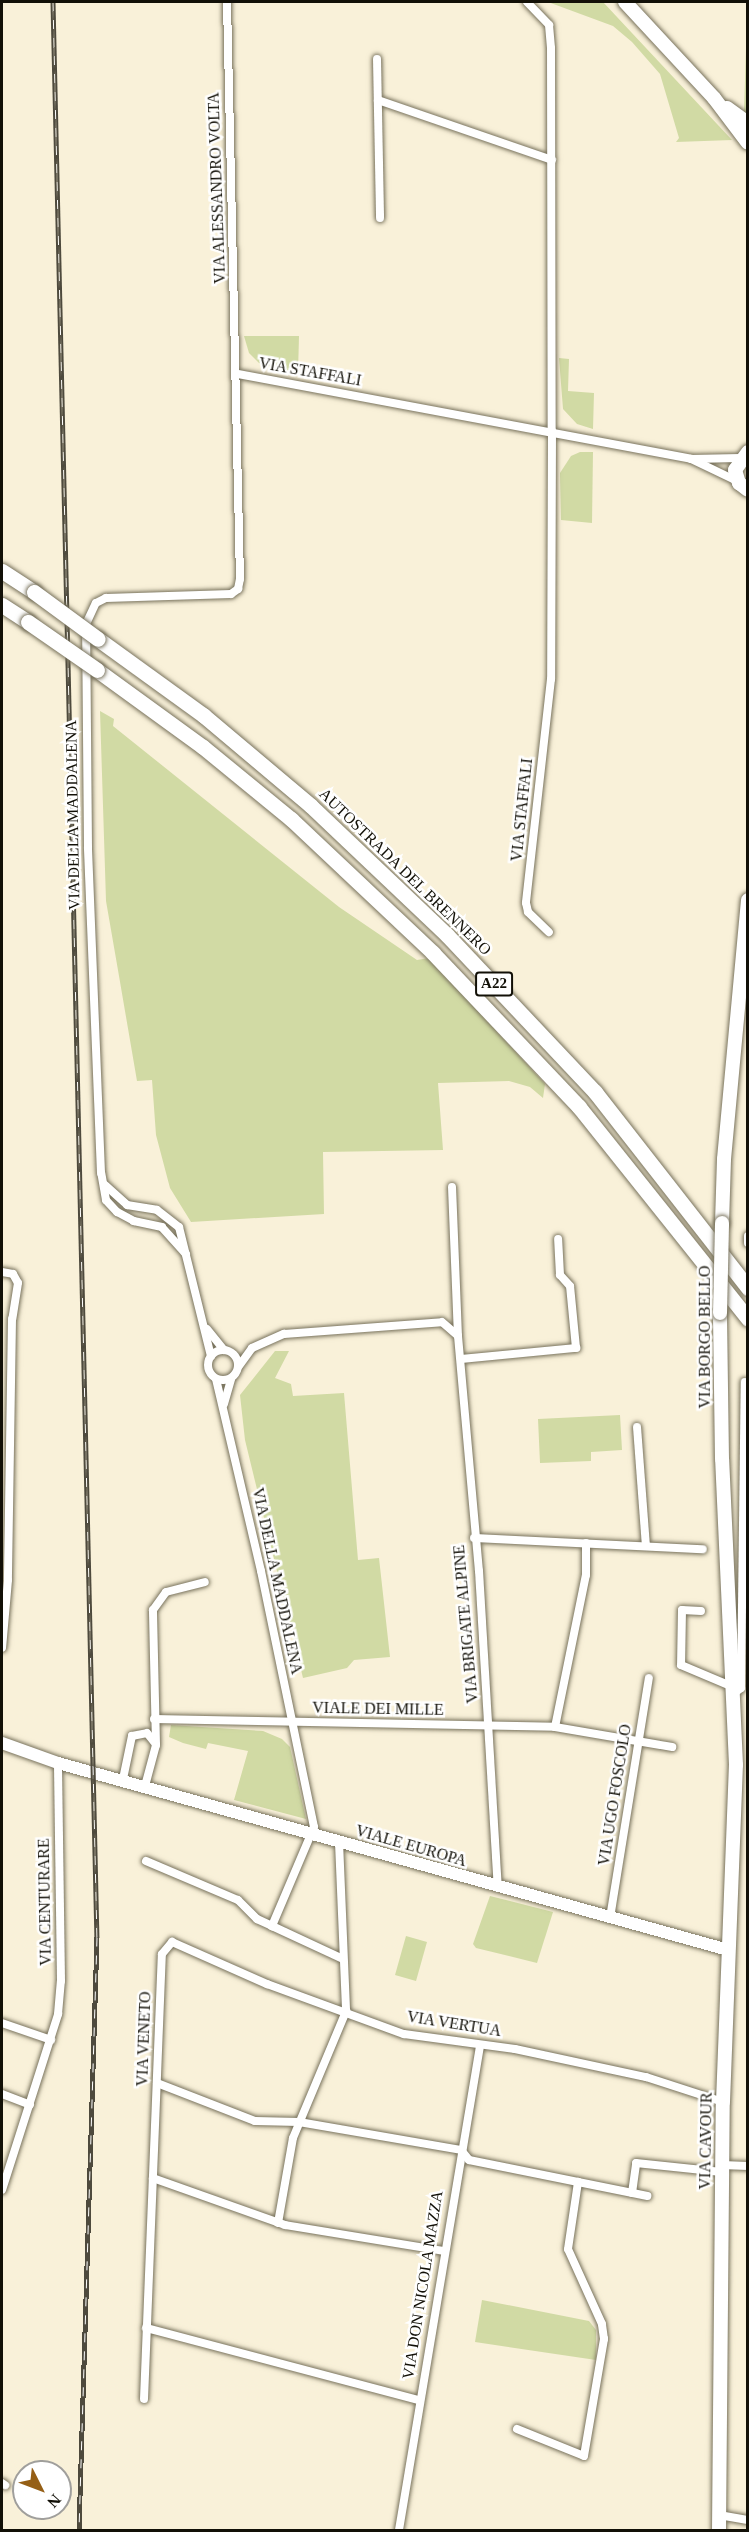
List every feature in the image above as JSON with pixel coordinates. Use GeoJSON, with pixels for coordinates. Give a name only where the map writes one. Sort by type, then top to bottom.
{"type":"FeatureCollection","features":[{"type":"Feature","properties":{"kind":"highway","name":"AUTOSTRADA DEL BRENNERO"},"geometry":{"type":"LineString","coordinates":[[2,571],[203,715],[302,798],[447,935],[595,1092],[747,1288]]}},
{"type":"Feature","properties":{"kind":"highway","name":"A22"},"geometry":{"type":"LineString","coordinates":[[2,605],[203,747],[291,819],[433,953],[579,1107],[747,1318]]}},
{"type":"Feature","properties":{"kind":"main road"},"geometry":{"type":"LineString","coordinates":[[625,2],[714,98],[747,143]]}},
{"type":"Feature","properties":{"kind":"main road"},"geometry":{"type":"LineString","coordinates":[[714,98],[747,123]]}},
{"type":"Feature","properties":{"kind":"main road"},"geometry":{"type":"LineString","coordinates":[[745,454],[735,470],[745,488]]}},
{"type":"Feature","properties":{"kind":"main road","name":"VIA BORGO BELLO"},"geometry":{"type":"LineString","coordinates":[[740,1759],[733,1691],[722,1459],[720,1313],[722,1223],[747,909]]}},
{"type":"Feature","properties":{"kind":"main road","name":"VIA CAVOUR"},"geometry":{"type":"LineString","coordinates":[[718,2530],[723,2102],[728,1950],[740,1759]]}},
{"type":"Feature","properties":{"kind":"street","name":"VIA ALESSANDRO VOLTA"},"geometry":{"type":"LineString","coordinates":[[227,2],[238,374]]}},
{"type":"Feature","properties":{"kind":"street"},"geometry":{"type":"LineString","coordinates":[[527,2],[539,9],[549,25],[552,160],[552,431]]}},
{"type":"Feature","properties":{"kind":"street"},"geometry":{"type":"LineString","coordinates":[[377,59],[380,218]]}},
{"type":"Feature","properties":{"kind":"street"},"geometry":{"type":"LineString","coordinates":[[378,100],[552,160]]}},
{"type":"Feature","properties":{"kind":"street","name":"VIA STAFFALI"},"geometry":{"type":"LineString","coordinates":[[238,589],[238,374],[552,431],[691,459],[745,454]]}},
{"type":"Feature","properties":{"kind":"street","name":"VIA STAFFALI"},"geometry":{"type":"LineString","coordinates":[[549,932],[528,912],[526,903],[551,679],[552,431]]}},
{"type":"Feature","properties":{"kind":"street","name":"VIA STAFFALI"},"geometry":{"type":"LineString","coordinates":[[691,459],[745,488]]}},
{"type":"Feature","properties":{"kind":"street","name":"VIA DELLA MADDALENA"},"geometry":{"type":"LineString","coordinates":[[186,1254],[162,1227],[134,1221],[117,1212],[106,1200],[101,1173],[88,847],[88,614],[96,603],[116,596],[223,595],[238,589]]}},
{"type":"Feature","properties":{"kind":"street","name":"VIA BORGO BELLO"},"geometry":{"type":"LineString","coordinates":[[741,988],[747,967]]}},
{"type":"Feature","properties":{"kind":"street","name":"VIA DELLA MADDALENA"},"geometry":{"type":"LineString","coordinates":[[101,1173],[108,1191],[117,1199],[171,1218],[183,1234],[186,1254],[207,1328],[211,1356],[208,1366],[216,1379],[224,1404],[314,1827],[311,1834]]}},
{"type":"Feature","properties":{"kind":"street","name":"VIA BRIGATE ALPINE"},"geometry":{"type":"LineString","coordinates":[[452,1187],[458,1336],[489,1726],[498,1887]]}},
{"type":"Feature","properties":{"kind":"street"},"geometry":{"type":"LineString","coordinates":[[747,1236],[747,1243]]}},
{"type":"Feature","properties":{"kind":"street"},"geometry":{"type":"LineString","coordinates":[[461,1359],[576,1348],[570,1286],[560,1275],[558,1239]]}},
{"type":"Feature","properties":{"kind":"street"},"geometry":{"type":"LineString","coordinates":[[2,1272],[13,1274],[18,1283],[11,1343],[8,1580],[2,1648]]}},
{"type":"Feature","properties":{"kind":"street"},"geometry":{"type":"LineString","coordinates":[[211,1356],[228,1351],[249,1350],[284,1334],[430,1322],[442,1322],[458,1336]]}},
{"type":"Feature","properties":{"kind":"street","name":"VIA DELLA MADDALENA"},"geometry":{"type":"LineString","coordinates":[[207,1328],[239,1366],[231,1379],[224,1404]]}},
{"type":"Feature","properties":{"kind":"street"},"geometry":{"type":"LineString","coordinates":[[239,1366],[249,1350]]}},
{"type":"Feature","properties":{"kind":"street"},"geometry":{"type":"LineString","coordinates":[[216,1379],[231,1379]]}},
{"type":"Feature","properties":{"kind":"street","name":"VIA BORGO BELLO"},"geometry":{"type":"LineString","coordinates":[[733,1691],[741,1688],[745,1382]]}},
{"type":"Feature","properties":{"kind":"street"},"geometry":{"type":"LineString","coordinates":[[637,1427],[646,1546]]}},
{"type":"Feature","properties":{"kind":"street"},"geometry":{"type":"LineString","coordinates":[[2,1435],[11,1435]]}},
{"type":"Feature","properties":{"kind":"street"},"geometry":{"type":"LineString","coordinates":[[474,1538],[703,1549]]}},
{"type":"Feature","properties":{"kind":"street"},"geometry":{"type":"LineString","coordinates":[[555,1727],[586,1575],[586,1543]]}},
{"type":"Feature","properties":{"kind":"street"},"geometry":{"type":"LineString","coordinates":[[145,1786],[156,1744],[153,1610],[166,1592],[205,1582]]}},
{"type":"Feature","properties":{"kind":"street"},"geometry":{"type":"LineString","coordinates":[[701,1611],[682,1610],[681,1665],[733,1691]]}},
{"type":"Feature","properties":{"kind":"street","name":"VIA UGO FOSCOLO"},"geometry":{"type":"LineString","coordinates":[[610,1918],[649,1678]]}},
{"type":"Feature","properties":{"kind":"street","name":"VIALE DEI MILLE"},"geometry":{"type":"LineString","coordinates":[[154,1719],[292,1724],[555,1727],[672,1747]]}},
{"type":"Feature","properties":{"kind":"street"},"geometry":{"type":"LineString","coordinates":[[123,1779],[132,1736],[147,1733],[156,1744]]}},
{"type":"Feature","properties":{"kind":"street","name":"VIALE EUROPA"},"geometry":{"type":"LineString","coordinates":[[2,1743],[58,1762],[728,1950]]}},
{"type":"Feature","properties":{"kind":"street","name":"VIA CENTURARE"},"geometry":{"type":"LineString","coordinates":[[2,2190],[51,2040],[61,1981],[58,1762]]}},
{"type":"Feature","properties":{"kind":"street"},"geometry":{"type":"LineString","coordinates":[[272,1926],[311,1834]]}},
{"type":"Feature","properties":{"kind":"street"},"geometry":{"type":"LineString","coordinates":[[278,2223],[299,2122],[346,2011],[339,1842]]}},
{"type":"Feature","properties":{"kind":"street"},"geometry":{"type":"LineString","coordinates":[[146,1861],[238,1900],[257,1918],[343,1959]]}},
{"type":"Feature","properties":{"kind":"street","name":"VIA VENETO"},"geometry":{"type":"LineString","coordinates":[[144,2399],[162,1954],[172,1942],[267,1984],[346,2011]]}},
{"type":"Feature","properties":{"kind":"street","name":"VIA VERTUA"},"geometry":{"type":"LineString","coordinates":[[346,2011],[404,2034],[515,2049],[646,2077],[723,2102]]}},
{"type":"Feature","properties":{"kind":"street"},"geometry":{"type":"LineString","coordinates":[[2,2023],[51,2040]]}},
{"type":"Feature","properties":{"kind":"street","name":"VIA DON NICOLA MAZZA"},"geometry":{"type":"LineString","coordinates":[[399,2530],[480,2046]]}},
{"type":"Feature","properties":{"kind":"street"},"geometry":{"type":"LineString","coordinates":[[157,2083],[255,2121],[299,2122],[461,2150],[469,2160],[647,2196]]}},
{"type":"Feature","properties":{"kind":"street"},"geometry":{"type":"LineString","coordinates":[[2,2094],[30,2105]]}},
{"type":"Feature","properties":{"kind":"street"},"geometry":{"type":"LineString","coordinates":[[632,2193],[636,2163],[722,2169],[747,2166]]}},
{"type":"Feature","properties":{"kind":"street"},"geometry":{"type":"LineString","coordinates":[[153,2178],[278,2223],[444,2251]]}},
{"type":"Feature","properties":{"kind":"street"},"geometry":{"type":"LineString","coordinates":[[517,2428],[584,2456],[604,2339],[602,2324],[568,2249],[578,2182]]}},
{"type":"Feature","properties":{"kind":"street"},"geometry":{"type":"LineString","coordinates":[[146,2328],[419,2400]]}},
{"type":"Feature","properties":{"kind":"street"},"geometry":{"type":"LineString","coordinates":[[719,2515],[747,2520]]}},
{"type":"Feature","properties":{"kind":"green space"},"geometry":{"type":"Polygon","coordinates":[[[548,2],[603,2],[732,140],[676,142],[679,138],[660,74],[632,42],[613,26],[548,2]]]}},
{"type":"Feature","properties":{"kind":"green space"},"geometry":{"type":"Polygon","coordinates":[[[747,16],[747,117],[744,112],[747,16]]]}},
{"type":"Feature","properties":{"kind":"green space"},"geometry":{"type":"Polygon","coordinates":[[[244,336],[299,336],[298,373],[259,363],[249,353],[244,336]]]}},
{"type":"Feature","properties":{"kind":"green space"},"geometry":{"type":"Polygon","coordinates":[[[559,358],[569,359],[568,391],[594,393],[593,429],[577,424],[563,409],[559,358]]]}},
{"type":"Feature","properties":{"kind":"green space"},"geometry":{"type":"Polygon","coordinates":[[[580,452],[593,452],[592,523],[561,520],[560,473],[571,456],[580,452]]]}},
{"type":"Feature","properties":{"kind":"green space"},"geometry":{"type":"Polygon","coordinates":[[[100,711],[114,719],[113,726],[339,907],[417,960],[429,958],[545,1084],[543,1098],[530,1087],[509,1081],[438,1083],[443,1150],[323,1152],[324,1214],[191,1222],[170,1188],[156,1135],[152,1080],[137,1081],[106,901],[100,711]]]}},
{"type":"Feature","properties":{"kind":"green space"},"geometry":{"type":"Polygon","coordinates":[[[275,1351],[289,1351],[275,1378],[291,1384],[293,1396],[344,1393],[358,1560],[379,1558],[390,1657],[354,1660],[347,1668],[303,1678],[245,1440],[240,1395],[275,1351]]]}},
{"type":"Feature","properties":{"kind":"green space"},"geometry":{"type":"Polygon","coordinates":[[[620,1415],[622,1450],[591,1452],[591,1461],[540,1463],[538,1419],[620,1415]]]}},
{"type":"Feature","properties":{"kind":"green space"},"geometry":{"type":"Polygon","coordinates":[[[171,1725],[263,1731],[282,1739],[290,1747],[306,1819],[234,1800],[248,1751],[208,1743],[206,1749],[183,1743],[169,1737],[171,1725]]]}},
{"type":"Feature","properties":{"kind":"green space"},"geometry":{"type":"Polygon","coordinates":[[[490,1896],[553,1912],[537,1963],[476,1948],[473,1944],[490,1896]]]}},
{"type":"Feature","properties":{"kind":"green space"},"geometry":{"type":"Polygon","coordinates":[[[406,1936],[427,1942],[416,1981],[395,1975],[406,1936]]]}},
{"type":"Feature","properties":{"kind":"green space"},"geometry":{"type":"Polygon","coordinates":[[[482,2300],[589,2321],[596,2330],[596,2360],[475,2342],[482,2300]]]}},
{"type":"Feature","properties":{"kind":"railway"},"geometry":{"type":"LineString","coordinates":[[53,2],[97,1937],[79,2530]]}}]}
